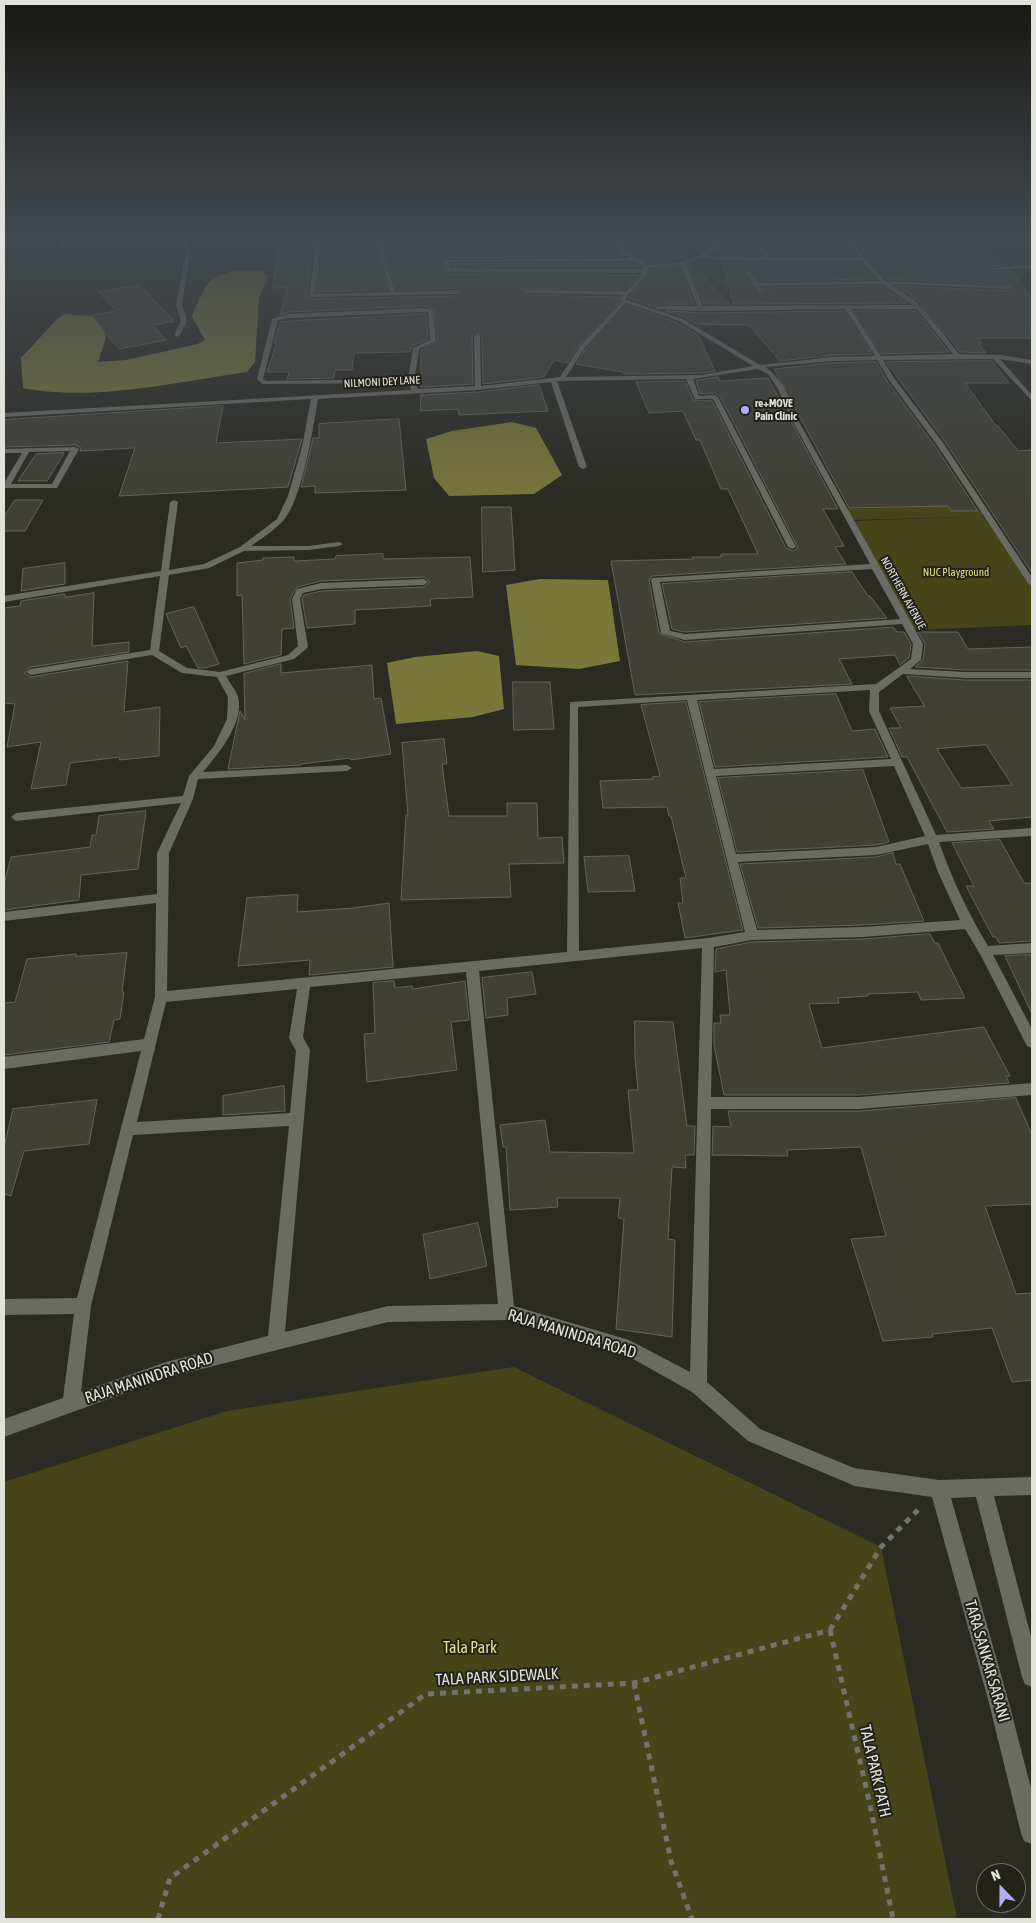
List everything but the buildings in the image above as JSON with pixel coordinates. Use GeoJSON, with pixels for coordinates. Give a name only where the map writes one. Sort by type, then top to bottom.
{"type":"FeatureCollection","features":[{"type":"Feature","properties":{"kind":"street"},"geometry":{"type":"LineString","coordinates":[[177,335],[181,327]]}},
{"type":"Feature","properties":{"kind":"street"},"geometry":{"type":"LineString","coordinates":[[273,327],[260,379],[264,383],[411,381]]}},
{"type":"Feature","properties":{"kind":"street"},"geometry":{"type":"LineString","coordinates":[[415,391],[411,381],[416,348],[433,341],[432,327]]}},
{"type":"Feature","properties":{"kind":"street"},"geometry":{"type":"LineString","coordinates":[[562,379],[569,364],[598,327]]}},
{"type":"Feature","properties":{"kind":"street","name":"NORTHERN AVENUE"},"geometry":{"type":"LineString","coordinates":[[692,327],[770,373],[781,389],[795,420],[918,644],[916,660],[878,687]]}},
{"type":"Feature","properties":{"kind":"street"},"geometry":{"type":"LineString","coordinates":[[860,327],[891,379],[940,444],[1032,583]]}},
{"type":"Feature","properties":{"kind":"street"},"geometry":{"type":"LineString","coordinates":[[935,327],[957,356]]}},
{"type":"Feature","properties":{"kind":"street"},"geometry":{"type":"LineString","coordinates":[[476,336],[478,388]]}},
{"type":"Feature","properties":{"kind":"street","name":"NILMONI DEY LANE"},"geometry":{"type":"LineString","coordinates":[[4,415],[478,388],[562,379],[689,378],[779,363],[878,357],[995,357],[1032,362]]}},
{"type":"Feature","properties":{"kind":"street"},"geometry":{"type":"LineString","coordinates":[[995,357],[1032,399]]}},
{"type":"Feature","properties":{"kind":"street"},"geometry":{"type":"LineString","coordinates":[[689,378],[697,398],[715,397],[792,547]]}},
{"type":"Feature","properties":{"kind":"street"},"geometry":{"type":"LineString","coordinates":[[553,380],[583,467]]}},
{"type":"Feature","properties":{"kind":"street"},"geometry":{"type":"LineString","coordinates":[[4,599],[206,566],[243,549],[280,520],[292,496],[306,447],[315,396]]}},
{"type":"Feature","properties":{"kind":"street"},"geometry":{"type":"LineString","coordinates":[[4,451],[75,449],[54,486],[5,486]]}},
{"type":"Feature","properties":{"kind":"street"},"geometry":{"type":"LineString","coordinates":[[5,486],[27,450]]}},
{"type":"Feature","properties":{"kind":"street"},"geometry":{"type":"LineString","coordinates":[[154,652],[174,502]]}},
{"type":"Feature","properties":{"kind":"street"},"geometry":{"type":"LineString","coordinates":[[243,549],[308,548],[340,544]]}},
{"type":"Feature","properties":{"kind":"street"},"geometry":{"type":"LineString","coordinates":[[875,566],[655,580],[666,633],[685,637],[905,621]]}},
{"type":"Feature","properties":{"kind":"street"},"geometry":{"type":"LineString","coordinates":[[32,672],[154,652],[185,671],[220,675],[291,656],[303,647],[296,599],[300,591],[321,586],[424,582]]}},
{"type":"Feature","properties":{"kind":"street"},"geometry":{"type":"LineString","coordinates":[[901,671],[965,675],[1032,676]]}},
{"type":"Feature","properties":{"kind":"street"},"geometry":{"type":"LineString","coordinates":[[71,1404],[83,1306],[161,997],[163,853],[188,799],[194,776],[218,747],[232,720],[234,697],[220,675]]}},
{"type":"Feature","properties":{"kind":"street"},"geometry":{"type":"LineString","coordinates":[[573,957],[573,704],[878,687]]}},
{"type":"Feature","properties":{"kind":"street"},"geometry":{"type":"LineString","coordinates":[[878,687],[874,692],[874,711],[896,762],[932,839],[944,872],[968,924],[985,951],[1032,1042]]}},
{"type":"Feature","properties":{"kind":"street"},"geometry":{"type":"LineString","coordinates":[[691,697],[752,935]]}},
{"type":"Feature","properties":{"kind":"street"},"geometry":{"type":"LineString","coordinates":[[711,773],[896,762]]}},
{"type":"Feature","properties":{"kind":"street"},"geometry":{"type":"LineString","coordinates":[[194,776],[347,768]]}},
{"type":"Feature","properties":{"kind":"street"},"geometry":{"type":"LineString","coordinates":[[16,817],[188,799]]}},
{"type":"Feature","properties":{"kind":"street"},"geometry":{"type":"LineString","coordinates":[[731,858],[876,851],[932,839],[1032,832]]}},
{"type":"Feature","properties":{"kind":"street"},"geometry":{"type":"LineString","coordinates":[[4,916],[162,898]]}},
{"type":"Feature","properties":{"kind":"street"},"geometry":{"type":"LineString","coordinates":[[161,997],[708,943],[752,935],[863,932],[968,924]]}},
{"type":"Feature","properties":{"kind":"street"},"geometry":{"type":"LineString","coordinates":[[698,1386],[708,943]]}},
{"type":"Feature","properties":{"kind":"street"},"geometry":{"type":"LineString","coordinates":[[985,951],[1032,948]]}},
{"type":"Feature","properties":{"kind":"street"},"geometry":{"type":"LineString","coordinates":[[472,966],[507,1312]]}},
{"type":"Feature","properties":{"kind":"street"},"geometry":{"type":"LineString","coordinates":[[276,1342],[303,1050],[296,1038],[304,984]]}},
{"type":"Feature","properties":{"kind":"street"},"geometry":{"type":"LineString","coordinates":[[4,1063],[149,1044]]}},
{"type":"Feature","properties":{"kind":"street"},"geometry":{"type":"LineString","coordinates":[[705,1103],[858,1103],[1032,1089]]}},
{"type":"Feature","properties":{"kind":"street"},"geometry":{"type":"LineString","coordinates":[[128,1129],[296,1119]]}},
{"type":"Feature","properties":{"kind":"street"},"geometry":{"type":"LineString","coordinates":[[4,1307],[83,1306]]}},
{"type":"Feature","properties":{"kind":"street","name":"RAJA MANINDRA ROAD"},"geometry":{"type":"LineString","coordinates":[[4,1428],[166,1370],[388,1314],[507,1312],[629,1348],[698,1386],[754,1435],[854,1477],[938,1489],[1032,1486]]}},
{"type":"Feature","properties":{"kind":"street"},"geometry":{"type":"LineString","coordinates":[[983,1488],[1032,1677]]}},
{"type":"Feature","properties":{"kind":"street","name":"TARA SANKAR SARANI"},"geometry":{"type":"LineString","coordinates":[[938,1489],[1000,1703],[1032,1833]]}},
{"type":"Feature","properties":{"kind":"path"},"geometry":{"type":"LineString","coordinates":[[830,1630],[882,1547],[938,1489]]}},
{"type":"Feature","properties":{"kind":"path","name":"TALA PARK SIDEWALK"},"geometry":{"type":"LineString","coordinates":[[158,1919],[170,1878],[426,1694],[634,1682],[830,1630]]}},
{"type":"Feature","properties":{"kind":"path","name":"TALA PARK PATH"},"geometry":{"type":"LineString","coordinates":[[830,1630],[894,1919]]}},
{"type":"Feature","properties":{"kind":"path"},"geometry":{"type":"LineString","coordinates":[[634,1682],[671,1860],[692,1919]]}},
{"type":"Feature","properties":{"kind":"green space","name":"NUC Playground"},"geometry":{"type":"Polygon","coordinates":[[[941,495],[951,511],[980,511],[1032,584],[1032,625],[910,630],[850,521],[968,517],[852,520],[847,509],[906,507],[941,495]]]}},
{"type":"Feature","properties":{"kind":"green space","name":"Tala Park"},"geometry":{"type":"Polygon","coordinates":[[[514,1367],[881,1547],[957,1919],[4,1919],[4,1482],[227,1411],[514,1367]]]}},
{"type":"Feature","properties":{"kind":"shaded area"},"geometry":{"type":"Polygon","coordinates":[[[50,327],[103,327],[106,338],[98,362],[126,360],[198,344],[205,340],[198,327],[257,327],[255,362],[247,372],[135,389],[78,393],[50,392],[23,388],[21,358],[50,327]]]}},
{"type":"Feature","properties":{"kind":"shaded area"},"geometry":{"type":"Polygon","coordinates":[[[512,422],[536,428],[562,475],[534,494],[449,496],[434,478],[426,439],[452,431],[512,422]]]}},
{"type":"Feature","properties":{"kind":"shaded area"},"geometry":{"type":"Polygon","coordinates":[[[540,579],[608,580],[620,661],[579,669],[516,665],[506,585],[540,579]]]}},
{"type":"Feature","properties":{"kind":"shaded area"},"geometry":{"type":"Polygon","coordinates":[[[477,651],[499,656],[504,709],[473,717],[396,724],[387,663],[415,657],[477,651]]]}},
{"type":"Feature","properties":{"kind":"place","name":"re+MOVE Pain Clinic"},"geometry":{"type":"Point","coordinates":[745,410]}}]}
